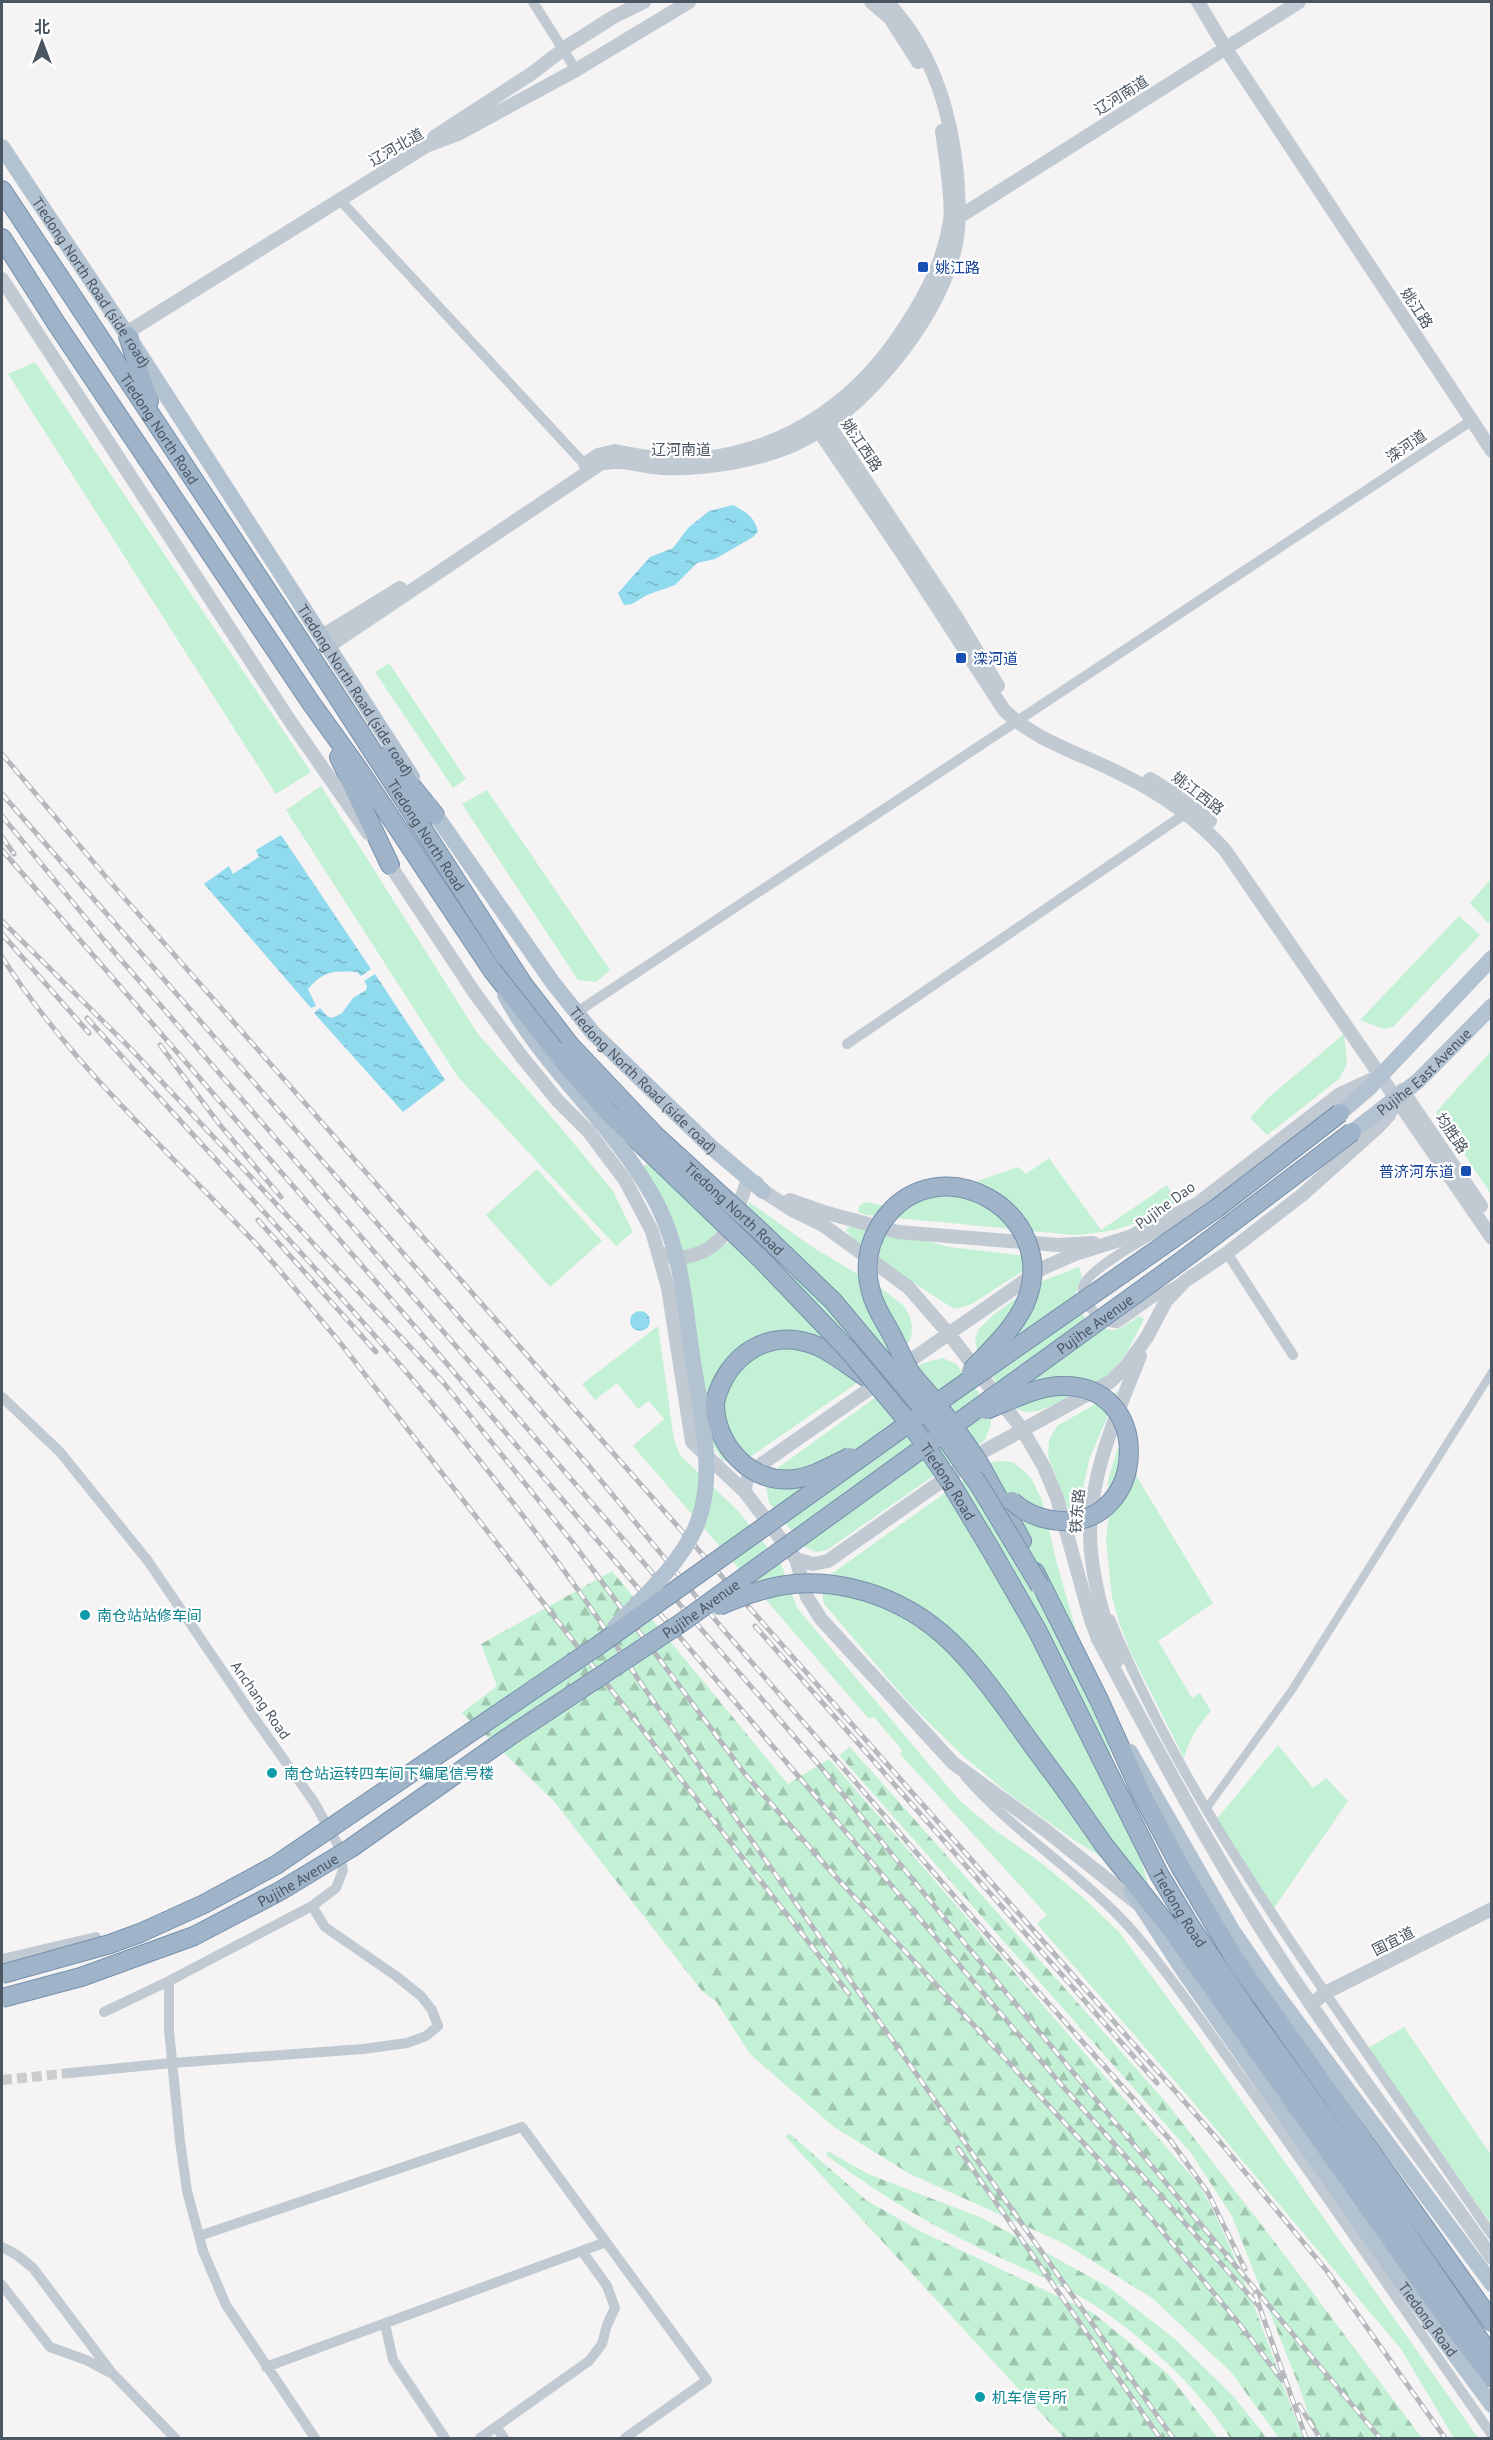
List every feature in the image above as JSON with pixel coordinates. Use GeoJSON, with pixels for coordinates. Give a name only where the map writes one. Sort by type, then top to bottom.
{"type":"FeatureCollection","features":[{"type":"Feature","properties":{"kind":"highway","name":"Tiedong North Road"},"geometry":{"type":"LineString","coordinates":[[2,190],[331,687],[523,984],[570,1045],[657,1137],[772,1242],[832,1301],[930,1417]]}},
{"type":"Feature","properties":{"kind":"highway","name":"Tiedong North Road"},"geometry":{"type":"LineString","coordinates":[[2,238],[310,703],[355,764],[492,970],[568,1067],[608,1112],[824,1323],[914,1430]]}},
{"type":"Feature","properties":{"kind":"highway"},"geometry":{"type":"LineString","coordinates":[[126,333],[156,423]]}},
{"type":"Feature","properties":{"kind":"highway"},"geometry":{"type":"LineString","coordinates":[[331,687],[435,815]]}},
{"type":"Feature","properties":{"kind":"highway"},"geometry":{"type":"LineString","coordinates":[[310,703],[360,799],[390,865]]}},
{"type":"Feature","properties":{"kind":"highway","name":"Pujihe Avenue"},"geometry":{"type":"LineString","coordinates":[[2,1974],[110,1944],[168,1921],[238,1887],[338,1824],[599,1645],[954,1391],[1217,1209],[1340,1113]]}},
{"type":"Feature","properties":{"kind":"highway","name":"Pujihe Avenue"},"geometry":{"type":"LineString","coordinates":[[2,1998],[81,1977],[161,1950],[194,1936],[263,1900],[351,1848],[510,1736],[681,1623],[1180,1262],[1352,1132]]}},
{"type":"Feature","properties":{"kind":"highway"},"geometry":{"type":"LineString","coordinates":[[912,1374],[872,1297],[868,1271],[871,1243],[880,1225],[891,1211],[914,1194],[941,1186],[970,1190],[1001,1206],[1020,1226],[1030,1252],[1032,1274],[1027,1299],[1014,1323],[954,1391]]}},
{"type":"Feature","properties":{"kind":"highway"},"geometry":{"type":"LineString","coordinates":[[832,1301],[864,1324],[912,1374],[959,1433],[1017,1530],[1040,1586]]}},
{"type":"Feature","properties":{"kind":"highway"},"geometry":{"type":"LineString","coordinates":[[874,1383],[819,1347],[792,1340],[773,1342],[744,1353],[730,1368],[717,1394],[716,1420],[727,1446],[739,1460],[757,1472],[779,1479],[810,1476],[886,1439]]}},
{"type":"Feature","properties":{"kind":"highway"},"geometry":{"type":"LineString","coordinates":[[964,1418],[1050,1387],[1074,1387],[1099,1396],[1113,1406],[1124,1424],[1130,1445],[1129,1465],[1120,1489],[1103,1507],[1075,1520],[1043,1519],[1020,1509],[979,1463]]}},
{"type":"Feature","properties":{"kind":"highway","name":"Tiedong Road"},"geometry":{"type":"LineString","coordinates":[[930,1417],[985,1494],[1040,1586],[1100,1702],[1156,1822],[1236,1961],[1491,2322]]}},
{"type":"Feature","properties":{"kind":"highway","name":"Tiedong Road"},"geometry":{"type":"LineString","coordinates":[[914,1430],[950,1482],[1019,1597],[1159,1874],[1189,1924],[1252,2018],[1380,2194],[1491,2358]]}},
{"type":"Feature","properties":{"kind":"highway"},"geometry":{"type":"LineString","coordinates":[[681,1623],[749,1592],[784,1585],[826,1584],[870,1593],[890,1600],[923,1618],[962,1651],[985,1678],[1104,1845],[1173,1932],[1491,2377]]}},
{"type":"Feature","properties":{"kind":"main road","name":"Tiedong North Road (side road)"},"geometry":{"type":"LineString","coordinates":[[2,147],[326,641],[435,815],[553,983],[621,1062],[710,1146],[763,1191]]}},
{"type":"Feature","properties":{"kind":"main road"},"geometry":{"type":"LineString","coordinates":[[1340,1113],[1385,1072],[1491,958]]}},
{"type":"Feature","properties":{"kind":"main road"},"geometry":{"type":"LineString","coordinates":[[492,970],[518,1019],[531,1038],[616,1139],[650,1190],[663,1218],[678,1264],[683,1295],[703,1431],[706,1469],[703,1502],[695,1528],[677,1559],[599,1645]]}},
{"type":"Feature","properties":{"kind":"main road","name":"Pujihe East Avenue"},"geometry":{"type":"LineString","coordinates":[[1352,1132],[1401,1096],[1428,1072],[1491,1006]]}},
{"type":"Feature","properties":{"kind":"main road"},"geometry":{"type":"LineString","coordinates":[[1100,1702],[1232,1930],[1271,1987],[1491,2284]]}},
{"type":"Feature","properties":{"kind":"main road","name":"Tiedong Road"},"geometry":{"type":"LineString","coordinates":[[1104,1845],[1181,1967],[1399,2279],[1491,2405]]}},
{"type":"Feature","properties":{"kind":"street"},"geometry":{"type":"LineString","coordinates":[[533,2],[566,47]]}},
{"type":"Feature","properties":{"kind":"street"},"geometry":{"type":"LineString","coordinates":[[541,2],[576,70]]}},
{"type":"Feature","properties":{"kind":"street","name":"辽河北道"},"geometry":{"type":"LineString","coordinates":[[126,333],[445,130],[531,74],[566,47],[615,16],[644,2]]}},
{"type":"Feature","properties":{"kind":"street","name":"辽河北道"},"geometry":{"type":"LineString","coordinates":[[126,333],[426,146],[458,134],[576,70],[689,2]]}},
{"type":"Feature","properties":{"kind":"street"},"geometry":{"type":"LineString","coordinates":[[871,2],[890,18],[912,51],[935,99],[955,217]]}},
{"type":"Feature","properties":{"kind":"street"},"geometry":{"type":"LineString","coordinates":[[887,2],[912,33],[940,90],[947,111],[955,151],[955,217]]}},
{"type":"Feature","properties":{"kind":"street","name":"姚江路"},"geometry":{"type":"LineString","coordinates":[[1198,2],[1226,49],[1491,451]]}},
{"type":"Feature","properties":{"kind":"street","name":"辽河南道"},"geometry":{"type":"LineString","coordinates":[[326,641],[588,467],[598,455],[615,451],[674,459],[705,458],[768,443],[800,429],[822,424],[891,350],[934,276],[955,217],[1299,2]]}},
{"type":"Feature","properties":{"kind":"street"},"geometry":{"type":"LineString","coordinates":[[340,200],[588,467]]}},
{"type":"Feature","properties":{"kind":"street"},"geometry":{"type":"LineString","coordinates":[[2,279],[290,721],[390,865],[474,992],[522,1057],[558,1101],[589,1132],[625,1180],[652,1231],[668,1288],[692,1442],[745,1492],[796,1559],[813,1564],[828,1561],[986,1450],[1110,1382],[1127,1365],[1147,1337],[1166,1301],[1185,1281],[1227,1253],[1302,1195],[1378,1127],[1401,1096]]}},
{"type":"Feature","properties":{"kind":"street","name":"滦河道"},"geometry":{"type":"LineString","coordinates":[[577,1012],[1472,421]]}},
{"type":"Feature","properties":{"kind":"street","name":"姚江西路"},"geometry":{"type":"LineString","coordinates":[[822,424],[1004,710],[1123,774],[1202,825],[1225,850],[1385,1072]]}},
{"type":"Feature","properties":{"kind":"street","name":"姚江西路"},"geometry":{"type":"LineString","coordinates":[[1021,720],[1150,779],[1206,817],[1235,848],[1385,1072]]}},
{"type":"Feature","properties":{"kind":"street"},"geometry":{"type":"LineString","coordinates":[[847,1044],[1185,813]]}},
{"type":"Feature","properties":{"kind":"street","name":"均胜路"},"geometry":{"type":"LineString","coordinates":[[1385,1072],[1491,1238]]}},
{"type":"Feature","properties":{"kind":"street","name":"Pujihe Dao"},"geometry":{"type":"LineString","coordinates":[[1185,1281],[1153,1298],[1118,1323],[1111,1324],[1097,1316],[1082,1294],[1083,1286],[1094,1271],[1181,1217],[1340,1094],[1385,1072]]}},
{"type":"Feature","properties":{"kind":"street","name":"均胜路"},"geometry":{"type":"LineString","coordinates":[[1401,1096],[1491,1221]]}},
{"type":"Feature","properties":{"kind":"street"},"geometry":{"type":"LineString","coordinates":[[655,1242],[674,1258],[692,1257],[714,1245],[732,1227],[748,1179],[797,1203],[898,1232],[1058,1245],[1114,1241]]}},
{"type":"Feature","properties":{"kind":"street","name":"Tiedong North Road"},"geometry":{"type":"LineString","coordinates":[[763,1191],[794,1211],[823,1225],[908,1287],[949,1334]]}},
{"type":"Feature","properties":{"kind":"street"},"geometry":{"type":"LineString","coordinates":[[745,1492],[745,1482],[758,1467],[1043,1268],[1146,1229],[1197,1204]]}},
{"type":"Feature","properties":{"kind":"street"},"geometry":{"type":"LineString","coordinates":[[1227,1253],[1293,1355]]}},
{"type":"Feature","properties":{"kind":"street"},"geometry":{"type":"LineString","coordinates":[[949,1334],[1022,1430],[1044,1467],[1057,1498],[1098,1639],[1224,1871],[1311,2005],[1491,2258]]}},
{"type":"Feature","properties":{"kind":"street","name":"铁东路"},"geometry":{"type":"LineString","coordinates":[[1127,1692],[1098,1589],[1090,1538],[1095,1486],[1107,1440],[1147,1337]]}},
{"type":"Feature","properties":{"kind":"street"},"geometry":{"type":"LineString","coordinates":[[1206,1809],[1292,1690],[1491,1372]]}},
{"type":"Feature","properties":{"kind":"street","name":"Anchang Road"},"geometry":{"type":"LineString","coordinates":[[2,1397],[60,1452],[148,1561],[314,1802],[338,1845],[343,1870],[336,1888],[312,1906],[169,1981],[104,2012]]}},
{"type":"Feature","properties":{"kind":"street","name":"Tiedong Road"},"geometry":{"type":"LineString","coordinates":[[796,1559],[807,1597],[821,1618],[953,1763],[1078,1855],[1173,1932]]}},
{"type":"Feature","properties":{"kind":"street"},"geometry":{"type":"LineString","coordinates":[[1098,1589],[1127,1662],[1145,1699],[1206,1809],[1280,1928],[1491,2235]]}},
{"type":"Feature","properties":{"kind":"street"},"geometry":{"type":"LineString","coordinates":[[953,1763],[985,1799],[1086,1884],[1151,1953],[1273,2121],[1491,2435]]}},
{"type":"Feature","properties":{"kind":"street"},"geometry":{"type":"LineString","coordinates":[[70,2073],[363,2049],[407,2043],[426,2037],[438,2026],[432,2010],[421,1996],[325,1927],[312,1906]]}},
{"type":"Feature","properties":{"kind":"street","name":"国宜道"},"geometry":{"type":"LineString","coordinates":[[1311,2005],[1325,1993],[1491,1909]]}},
{"type":"Feature","properties":{"kind":"street"},"geometry":{"type":"LineString","coordinates":[[2,1959],[96,1937]]}},
{"type":"Feature","properties":{"kind":"street"},"geometry":{"type":"LineString","coordinates":[[169,1981],[168,2007],[172,2063],[187,2191],[199,2236],[226,2306],[315,2439]]}},
{"type":"Feature","properties":{"kind":"street"},"geometry":{"type":"LineString","coordinates":[[199,2236],[522,2127],[707,2380],[625,2439]]}},
{"type":"Feature","properties":{"kind":"street"},"geometry":{"type":"LineString","coordinates":[[267,2367],[606,2242]]}},
{"type":"Feature","properties":{"kind":"street"},"geometry":{"type":"LineString","coordinates":[[2,2247],[33,2268],[112,2373],[175,2439]]}},
{"type":"Feature","properties":{"kind":"street"},"geometry":{"type":"LineString","coordinates":[[480,2439],[589,2361],[602,2344],[615,2308],[607,2286],[582,2251]]}},
{"type":"Feature","properties":{"kind":"street"},"geometry":{"type":"LineString","coordinates":[[2,2285],[50,2347],[86,2360],[112,2373]]}},
{"type":"Feature","properties":{"kind":"street"},"geometry":{"type":"LineString","coordinates":[[385,2324],[393,2360],[445,2439]]}},
{"type":"Feature","properties":{"kind":"street"},"geometry":{"type":"LineString","coordinates":[[496,2427],[504,2439]]}},
{"type":"Feature","properties":{"kind":"green space"},"geometry":{"type":"Polygon","coordinates":[[[35,362],[311,772],[276,794],[8,374],[35,362]]]}},
{"type":"Feature","properties":{"kind":"green space"},"geometry":{"type":"Polygon","coordinates":[[[389,663],[466,779],[453,788],[375,672],[389,663]]]}},
{"type":"Feature","properties":{"kind":"green space"},"geometry":{"type":"Polygon","coordinates":[[[321,786],[478,1034],[613,1191],[633,1232],[616,1246],[458,1077],[286,810],[321,786]]]}},
{"type":"Feature","properties":{"kind":"green space"},"geometry":{"type":"Polygon","coordinates":[[[487,790],[610,970],[596,982],[578,980],[462,804],[487,790]]]}},
{"type":"Feature","properties":{"kind":"green space"},"geometry":{"type":"Polygon","coordinates":[[[1491,879],[1491,919],[1488,923],[1470,903],[1491,879]]]}},
{"type":"Feature","properties":{"kind":"green space"},"geometry":{"type":"Polygon","coordinates":[[[1459,916],[1480,935],[1393,1027],[1384,1029],[1360,1020],[1459,916]]]}},
{"type":"Feature","properties":{"kind":"green space"},"geometry":{"type":"Polygon","coordinates":[[[1344,1034],[1347,1064],[1339,1079],[1267,1135],[1250,1118],[1269,1097],[1344,1034]]]}},
{"type":"Feature","properties":{"kind":"green space"},"geometry":{"type":"Polygon","coordinates":[[[1491,1051],[1491,1194],[1436,1112],[1491,1051]]]}},
{"type":"Feature","properties":{"kind":"green space"},"geometry":{"type":"Polygon","coordinates":[[[1049,1158],[1101,1230],[1167,1185],[1176,1202],[1128,1226],[1103,1232],[1074,1235],[866,1215],[858,1212],[859,1206],[866,1202],[882,1205],[969,1184],[1018,1167],[1026,1174],[1049,1158]]]}},
{"type":"Feature","properties":{"kind":"green space"},"geometry":{"type":"Polygon","coordinates":[[[648,1164],[721,1232],[704,1246],[683,1254],[642,1166],[648,1164]]]}},
{"type":"Feature","properties":{"kind":"green space"},"geometry":{"type":"Polygon","coordinates":[[[537,1169],[602,1241],[550,1287],[486,1215],[537,1169]]]}},
{"type":"Feature","properties":{"kind":"green space"},"geometry":{"type":"Polygon","coordinates":[[[749,1202],[814,1248],[881,1288],[904,1306],[910,1317],[912,1328],[911,1339],[904,1347],[854,1385],[747,1459],[735,1463],[722,1460],[713,1445],[685,1263],[716,1251],[729,1241],[742,1226],[749,1202]]]}},
{"type":"Feature","properties":{"kind":"green space"},"geometry":{"type":"Polygon","coordinates":[[[856,1222],[949,1247],[1043,1258],[970,1305],[954,1309],[859,1247],[846,1230],[856,1222]]]}},
{"type":"Feature","properties":{"kind":"green space"},"geometry":{"type":"Polygon","coordinates":[[[1079,1267],[1082,1277],[1076,1292],[1076,1304],[1088,1320],[1113,1330],[1139,1316],[1144,1319],[1125,1356],[1101,1382],[1076,1396],[1038,1411],[1026,1412],[1014,1408],[978,1356],[975,1339],[979,1329],[992,1316],[1035,1284],[1079,1267]]]}},
{"type":"Feature","properties":{"kind":"green space"},"geometry":{"type":"Polygon","coordinates":[[[658,1326],[674,1440],[680,1455],[739,1512],[781,1564],[797,1608],[960,1801],[996,1831],[1040,1862],[1086,1900],[1120,1933],[1211,2057],[1478,2438],[1454,2438],[1401,2349],[1193,2102],[1037,1924],[1047,1915],[900,1754],[902,1750],[874,1717],[869,1719],[633,1446],[664,1419],[649,1401],[638,1409],[617,1383],[595,1400],[582,1384],[658,1326]]]}},
{"type":"Feature","properties":{"kind":"green space"},"geometry":{"type":"Polygon","coordinates":[[[943,1358],[956,1364],[990,1407],[991,1425],[985,1440],[827,1550],[816,1552],[805,1547],[769,1503],[766,1487],[768,1475],[923,1363],[943,1358]]]}},
{"type":"Feature","properties":{"kind":"green space"},"geometry":{"type":"Polygon","coordinates":[[[1118,1391],[1089,1460],[1075,1526],[1048,1456],[1049,1440],[1057,1426],[1118,1391]]]}},
{"type":"Feature","properties":{"kind":"green space"},"geometry":{"type":"Polygon","coordinates":[[[1127,1444],[1137,1477],[1213,1603],[1158,1641],[1192,1698],[1200,1693],[1211,1711],[1194,1733],[1184,1758],[1131,1653],[1112,1597],[1106,1539],[1109,1515],[1108,1480],[1118,1448],[1127,1444]]]}},
{"type":"Feature","properties":{"kind":"green space"},"geometry":{"type":"Polygon","coordinates":[[[1012,1462],[1022,1469],[1031,1478],[1042,1500],[1056,1560],[1148,1884],[1077,1842],[1013,1797],[963,1756],[909,1703],[824,1604],[820,1582],[987,1463],[1012,1462]]]}},
{"type":"Feature","properties":{"kind":"green space"},"geometry":{"type":"Polygon","coordinates":[[[612,1571],[788,1784],[829,1759],[1200,2186],[1243,2278],[1303,2438],[1279,2438],[1231,2372],[1152,2298],[1065,2244],[910,2174],[834,2127],[750,2054],[716,2001],[702,1991],[553,1800],[462,1713],[497,1686],[481,1644],[612,1571]]]}},
{"type":"Feature","properties":{"kind":"green space"},"geometry":{"type":"Polygon","coordinates":[[[1278,1745],[1313,1788],[1326,1778],[1348,1801],[1274,1908],[1216,1820],[1278,1745]]]}},
{"type":"Feature","properties":{"kind":"green space"},"geometry":{"type":"Polygon","coordinates":[[[850,1747],[1166,2102],[1422,2438],[1316,2438],[1302,2394],[1232,2216],[1191,2153],[839,1755],[850,1747]]]}},
{"type":"Feature","properties":{"kind":"green space"},"geometry":{"type":"Polygon","coordinates":[[[1404,2027],[1491,2155],[1491,2224],[1368,2048],[1404,2027]]]}},
{"type":"Feature","properties":{"kind":"green space"},"geometry":{"type":"Polygon","coordinates":[[[790,2134],[866,2200],[920,2231],[1093,2313],[1168,2374],[1218,2438],[1064,2438],[785,2136],[790,2134]]]}},
{"type":"Feature","properties":{"kind":"green space"},"geometry":{"type":"Polygon","coordinates":[[[828,2151],[868,2174],[982,2218],[1107,2286],[1176,2340],[1234,2397],[1267,2438],[1230,2438],[1186,2382],[1149,2346],[1110,2316],[1059,2285],[973,2245],[890,2199],[826,2155],[828,2151]]]}},
{"type":"Feature","properties":{"kind":"water"},"geometry":{"type":"Polygon","coordinates":[[[733,505],[755,522],[758,532],[753,537],[715,559],[697,563],[675,585],[647,595],[632,604],[624,605],[618,593],[650,557],[673,548],[688,528],[709,511],[733,505]]]}},
{"type":"Feature","properties":{"kind":"water"},"geometry":{"type":"Polygon","coordinates":[[[281,835],[371,969],[361,976],[357,972],[342,972],[330,973],[319,978],[308,989],[316,1006],[311,1008],[204,884],[229,866],[233,874],[259,857],[256,850],[281,835]]]}},
{"type":"Feature","properties":{"kind":"water"},"geometry":{"type":"Polygon","coordinates":[[[375,974],[445,1080],[403,1112],[314,1013],[320,1008],[332,1018],[342,1013],[353,998],[366,990],[367,986],[364,981],[375,974]]]}},
{"type":"Feature","properties":{"kind":"water"},"geometry":{"type":"Polygon","coordinates":[[[636,1311],[644,1311],[650,1317],[650,1325],[644,1331],[636,1331],[630,1325],[630,1317],[636,1311]]]}},
{"type":"Feature","properties":{"kind":"tunnel"},"geometry":{"type":"LineString","coordinates":[[2,2080],[70,2073]]}},
{"type":"Feature","properties":{"kind":"railway"},"geometry":{"type":"LineString","coordinates":[[2,754],[112,884],[1220,2142],[1327,2271],[1445,2438]]}},
{"type":"Feature","properties":{"kind":"railway"},"geometry":{"type":"LineString","coordinates":[[2,794],[589,1466],[722,1628],[999,1948],[1171,2141],[1208,2193],[1245,2269]]}},
{"type":"Feature","properties":{"kind":"railway"},"geometry":{"type":"LineString","coordinates":[[2,816],[103,939],[819,1765],[963,1941],[1380,2438]]}},
{"type":"Feature","properties":{"kind":"railway"},"geometry":{"type":"LineString","coordinates":[[2,837],[14,854]]}},
{"type":"Feature","properties":{"kind":"railway"},"geometry":{"type":"LineString","coordinates":[[2,850],[430,1344],[1059,2082],[1258,2305]]}},
{"type":"Feature","properties":{"kind":"railway"},"geometry":{"type":"LineString","coordinates":[[2,921],[132,1050],[443,1382],[573,1543],[745,1774],[834,1875],[1130,2193],[1238,2322],[1282,2380]]}},
{"type":"Feature","properties":{"kind":"railway"},"geometry":{"type":"LineString","coordinates":[[2,934],[89,1033]]}},
{"type":"Feature","properties":{"kind":"railway"},"geometry":{"type":"LineString","coordinates":[[2,957],[29,997],[90,1071],[258,1246],[338,1340],[849,1994]]}},
{"type":"Feature","properties":{"kind":"railway"},"geometry":{"type":"LineString","coordinates":[[87,1018],[377,1339],[448,1421],[515,1505],[580,1592],[640,1682],[1173,2438]]}},
{"type":"Feature","properties":{"kind":"railway"},"geometry":{"type":"LineString","coordinates":[[160,1045],[220,1125],[281,1197]]}},
{"type":"Feature","properties":{"kind":"railway"},"geometry":{"type":"LineString","coordinates":[[258,1220],[376,1352]]}},
{"type":"Feature","properties":{"kind":"railway"},"geometry":{"type":"LineString","coordinates":[[755,1626],[1157,2083]]}},
{"type":"Feature","properties":{"kind":"railway"},"geometry":{"type":"LineString","coordinates":[[958,2148],[1160,2438]]}},
{"type":"Feature","properties":{"kind":"railway"},"geometry":{"type":"LineString","coordinates":[[1255,2294],[1306,2438]]}},
{"type":"Feature","properties":{"kind":"railway"},"geometry":{"type":"LineString","coordinates":[[1299,2405],[1320,2438]]}},
{"type":"Feature","properties":{"kind":"place","name":"姚江路"},"geometry":{"type":"Point","coordinates":[923,267]}},
{"type":"Feature","properties":{"kind":"place","name":"滦河道"},"geometry":{"type":"Point","coordinates":[961,658]}},
{"type":"Feature","properties":{"kind":"place","name":"普济河东道"},"geometry":{"type":"Point","coordinates":[1466,1171]}},
{"type":"Feature","properties":{"kind":"place","name":"南仓站站修车间"},"geometry":{"type":"Point","coordinates":[85,1615]}},
{"type":"Feature","properties":{"kind":"place","name":"南仓站运转四车间下编尾信号楼"},"geometry":{"type":"Point","coordinates":[272,1773]}},
{"type":"Feature","properties":{"kind":"place","name":"机车信号所"},"geometry":{"type":"Point","coordinates":[980,2397]}}]}
